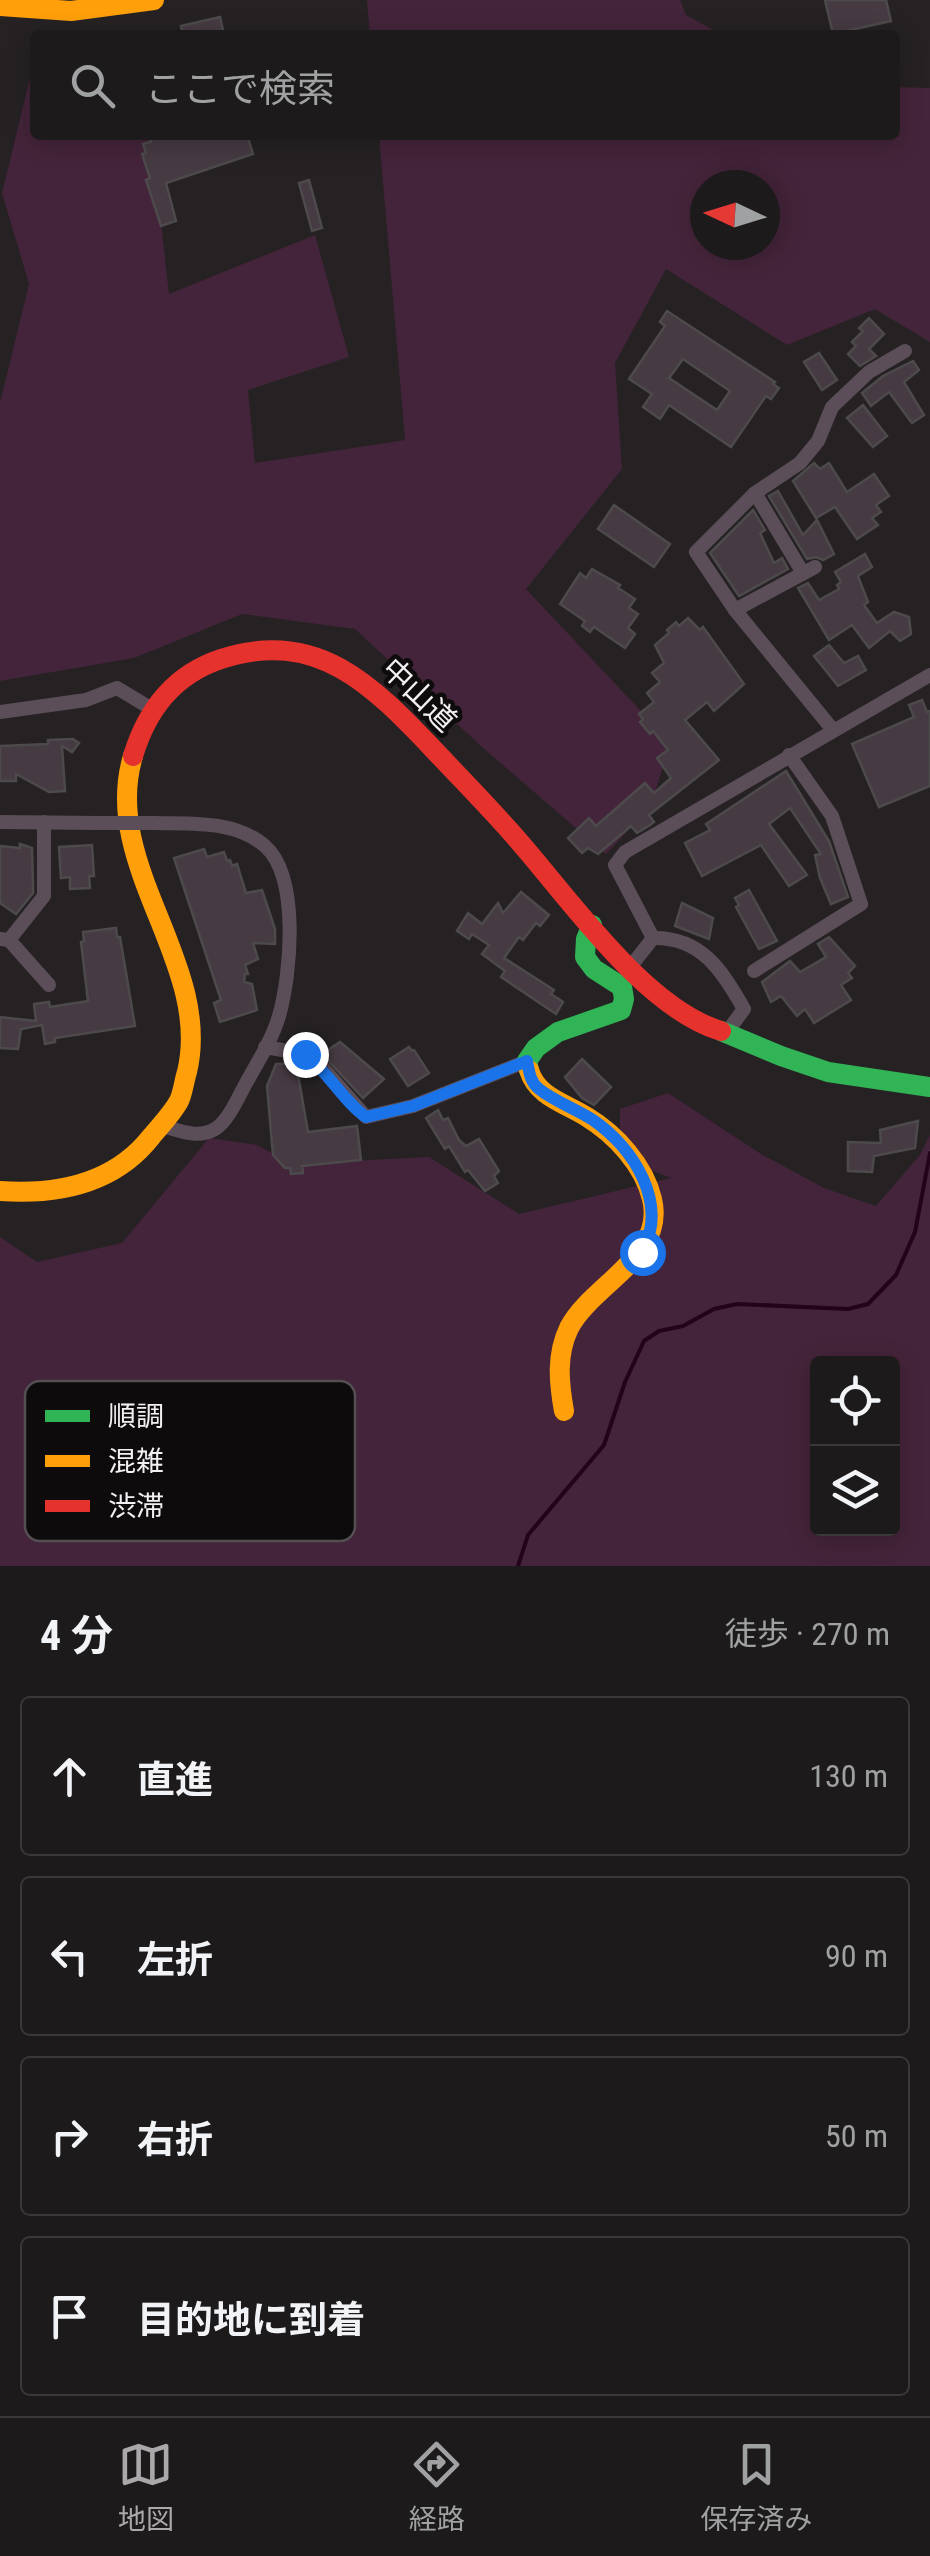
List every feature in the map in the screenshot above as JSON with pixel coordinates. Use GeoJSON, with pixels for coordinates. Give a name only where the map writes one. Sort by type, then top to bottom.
{"type":"FeatureCollection","features":[{"type":"Feature","properties":{"kind":"main road"},"geometry":{"type":"LineString","coordinates":[[0,6],[38,10],[154,0]]}},
{"type":"Feature","properties":{"kind":"main road","name":"中山道"},"geometry":{"type":"LineString","coordinates":[[0,1191],[37,1194],[78,1188],[132,1159],[164,1126],[189,1069],[193,1023],[183,980],[130,839],[124,778],[129,756],[152,709],[185,676],[226,657],[276,650],[328,661],[362,679],[392,706],[631,966],[654,989],[705,1026],[819,1072],[877,1083],[930,1087]]}},
{"type":"Feature","properties":{"kind":"main road"},"geometry":{"type":"LineString","coordinates":[[564,1411],[557,1363],[564,1334],[590,1298],[642,1252],[650,1238],[654,1213],[651,1194],[614,1137],[538,1088],[530,1076],[527,1061],[534,1049],[567,1026],[621,1010],[622,987],[591,968],[582,956],[582,945],[592,925]]}},
{"type":"Feature","properties":{"kind":"street"},"geometry":{"type":"LineString","coordinates":[[833,730],[735,610],[696,552],[755,493],[800,463],[818,442],[832,407],[869,372],[906,352]]}},
{"type":"Feature","properties":{"kind":"street"},"geometry":{"type":"LineString","coordinates":[[735,610],[809,570],[755,493]]}},
{"type":"Feature","properties":{"kind":"street"},"geometry":{"type":"LineString","coordinates":[[653,938],[615,865],[625,852],[930,675]]}},
{"type":"Feature","properties":{"kind":"street"},"geometry":{"type":"LineString","coordinates":[[0,712],[86,700],[117,688],[152,709]]}},
{"type":"Feature","properties":{"kind":"street"},"geometry":{"type":"LineString","coordinates":[[754,970],[861,904],[832,816],[789,755]]}},
{"type":"Feature","properties":{"kind":"street"},"geometry":{"type":"LineString","coordinates":[[0,822],[220,826],[248,834],[267,848],[282,870],[288,906],[286,978],[278,1017],[265,1048],[238,1099],[216,1128],[195,1135],[164,1126]]}},
{"type":"Feature","properties":{"kind":"street"},"geometry":{"type":"LineString","coordinates":[[44,822],[44,896],[4,940],[49,985]]}},
{"type":"Feature","properties":{"kind":"street"},"geometry":{"type":"LineString","coordinates":[[631,966],[653,938]]}},
{"type":"Feature","properties":{"kind":"street"},"geometry":{"type":"LineString","coordinates":[[653,938],[672,938],[696,946],[712,959],[744,1009],[727,1032]]}},
{"type":"Feature","properties":{"kind":"street"},"geometry":{"type":"LineString","coordinates":[[265,1048],[305,1054],[324,1069],[366,1117],[413,1106],[527,1061]]}},
{"type":"Feature","properties":{"kind":"shaded area"},"geometry":{"type":"Polygon","coordinates":[[[367,0],[680,0],[686,15],[713,30],[370,30],[367,0]]]}},
{"type":"Feature","properties":{"kind":"shaded area"},"geometry":{"type":"Polygon","coordinates":[[[30,78],[30,140],[152,140],[169,294],[315,235],[349,357],[248,390],[255,463],[405,440],[379,140],[900,140],[900,87],[930,88],[930,342],[875,309],[787,345],[666,269],[615,363],[622,469],[526,589],[671,743],[650,807],[606,854],[482,747],[355,629],[242,614],[134,658],[0,681],[0,403],[29,284],[2,193],[30,78]]]}},
{"type":"Feature","properties":{"kind":"shaded area"},"geometry":{"type":"Polygon","coordinates":[[[668,1093],[761,1154],[824,1188],[876,1206],[920,1155],[930,1135],[930,1566],[0,1566],[0,1237],[37,1262],[122,1243],[209,1138],[257,1145],[292,1164],[429,1157],[519,1214],[671,1178],[620,1158],[620,1109],[668,1093]]]}},
{"type":"Feature","properties":{"kind":"building"},"geometry":{"type":"Polygon","coordinates":[[[825,0],[886,0],[891,21],[832,30],[825,0]]]}},
{"type":"Feature","properties":{"kind":"building"},"geometry":{"type":"Polygon","coordinates":[[[220,17],[223,30],[182,30],[181,26],[220,17]]]}},
{"type":"Feature","properties":{"kind":"building"},"geometry":{"type":"Polygon","coordinates":[[[249,140],[253,154],[166,183],[176,221],[161,226],[142,154],[146,153],[143,144],[249,140]]]}},
{"type":"Feature","properties":{"kind":"building"},"geometry":{"type":"Polygon","coordinates":[[[309,180],[322,228],[312,231],[299,183],[309,180]]]}},
{"type":"Feature","properties":{"kind":"building"},"geometry":{"type":"Polygon","coordinates":[[[667,311],[779,388],[771,399],[766,396],[731,447],[669,405],[660,419],[643,407],[652,394],[629,379],[665,326],[660,322],[667,311]],[[683,359],[669,378],[717,410],[730,391],[683,359]]]}},
{"type":"Feature","properties":{"kind":"building"},"geometry":{"type":"Polygon","coordinates":[[[869,318],[884,334],[869,349],[876,356],[860,366],[848,354],[856,346],[852,342],[863,331],[859,328],[869,318]]]}},
{"type":"Feature","properties":{"kind":"building"},"geometry":{"type":"Polygon","coordinates":[[[819,353],[837,380],[822,390],[804,362],[819,353]]]}},
{"type":"Feature","properties":{"kind":"building"},"geometry":{"type":"Polygon","coordinates":[[[913,361],[919,370],[904,382],[924,415],[912,423],[889,392],[871,406],[862,393],[883,376],[913,361]]]}},
{"type":"Feature","properties":{"kind":"building"},"geometry":{"type":"Polygon","coordinates":[[[863,405],[887,436],[873,447],[847,418],[863,405]]]}},
{"type":"Feature","properties":{"kind":"building"},"geometry":{"type":"Polygon","coordinates":[[[814,463],[820,469],[829,463],[847,492],[874,474],[889,496],[876,505],[881,512],[872,518],[878,525],[857,539],[835,507],[816,518],[793,481],[814,463]]]}},
{"type":"Feature","properties":{"kind":"building"},"geometry":{"type":"Polygon","coordinates":[[[778,491],[803,535],[817,520],[834,554],[823,560],[807,559],[769,496],[778,491]]]}},
{"type":"Feature","properties":{"kind":"building"},"geometry":{"type":"Polygon","coordinates":[[[614,505],[670,544],[654,567],[598,529],[614,505]]]}},
{"type":"Feature","properties":{"kind":"building"},"geometry":{"type":"Polygon","coordinates":[[[753,510],[765,530],[760,533],[774,563],[782,558],[788,569],[739,596],[710,553],[753,510]]]}},
{"type":"Feature","properties":{"kind":"building"},"geometry":{"type":"Polygon","coordinates":[[[865,554],[872,567],[858,576],[868,602],[864,605],[877,623],[894,612],[909,617],[911,634],[900,641],[890,631],[869,648],[852,625],[829,640],[798,588],[808,583],[819,600],[839,589],[837,585],[841,582],[835,572],[865,554]]]}},
{"type":"Feature","properties":{"kind":"building"},"geometry":{"type":"Polygon","coordinates":[[[592,569],[635,599],[629,608],[638,614],[628,628],[635,634],[625,648],[594,627],[590,632],[582,626],[585,621],[560,604],[580,573],[586,578],[592,569]]]}},
{"type":"Feature","properties":{"kind":"building"},"geometry":{"type":"Polygon","coordinates":[[[688,618],[700,630],[703,627],[744,684],[714,711],[707,702],[685,720],[719,760],[649,815],[654,822],[650,825],[637,833],[631,826],[598,854],[588,848],[582,853],[568,838],[589,818],[596,826],[645,783],[654,793],[671,778],[657,758],[668,750],[640,722],[643,719],[639,714],[654,702],[647,693],[660,682],[652,673],[664,663],[655,645],[676,622],[679,626],[688,618]]]}},
{"type":"Feature","properties":{"kind":"building"},"geometry":{"type":"Polygon","coordinates":[[[829,645],[844,663],[858,656],[866,670],[838,686],[814,656],[829,645]]]}},
{"type":"Feature","properties":{"kind":"building"},"geometry":{"type":"Polygon","coordinates":[[[922,700],[927,712],[930,711],[930,786],[879,807],[852,744],[914,717],[909,705],[922,700]]]}},
{"type":"Feature","properties":{"kind":"building"},"geometry":{"type":"Polygon","coordinates":[[[73,739],[79,743],[72,752],[62,746],[65,791],[49,792],[16,774],[16,781],[0,781],[0,746],[73,739]]]}},
{"type":"Feature","properties":{"kind":"building"},"geometry":{"type":"Polygon","coordinates":[[[786,771],[829,841],[848,897],[831,904],[815,855],[821,854],[790,808],[769,824],[807,875],[789,886],[761,845],[702,876],[685,843],[710,830],[706,824],[786,771]]]}},
{"type":"Feature","properties":{"kind":"building"},"geometry":{"type":"Polygon","coordinates":[[[20,844],[32,848],[33,893],[16,914],[0,903],[0,846],[20,848],[20,844]]]}},
{"type":"Feature","properties":{"kind":"building"},"geometry":{"type":"Polygon","coordinates":[[[92,845],[94,876],[89,876],[90,888],[70,889],[70,877],[61,878],[59,847],[92,845]]]}},
{"type":"Feature","properties":{"kind":"building"},"geometry":{"type":"Polygon","coordinates":[[[204,849],[207,857],[224,852],[232,866],[237,864],[246,893],[262,890],[275,929],[275,944],[253,943],[258,959],[245,965],[248,974],[244,982],[252,984],[257,1010],[220,1022],[214,1003],[221,1000],[174,858],[204,849]]]}},
{"type":"Feature","properties":{"kind":"building"},"geometry":{"type":"Polygon","coordinates":[[[749,890],[777,941],[759,949],[736,907],[739,905],[735,898],[749,890]]]}},
{"type":"Feature","properties":{"kind":"building"},"geometry":{"type":"Polygon","coordinates":[[[521,892],[549,915],[540,926],[536,923],[523,940],[519,937],[504,958],[554,990],[551,994],[563,1002],[556,1014],[501,977],[505,971],[482,954],[489,945],[472,934],[469,939],[457,931],[468,913],[482,924],[498,903],[503,913],[521,892]]]}},
{"type":"Feature","properties":{"kind":"building"},"geometry":{"type":"Polygon","coordinates":[[[682,903],[713,918],[709,939],[675,926],[682,903]]]}},
{"type":"Feature","properties":{"kind":"building"},"geometry":{"type":"Polygon","coordinates":[[[116,928],[135,1026],[55,1038],[55,1042],[45,1044],[42,1025],[21,1029],[18,1049],[0,1048],[0,1017],[36,1021],[34,1004],[49,1002],[50,1007],[88,1001],[83,932],[116,928]]]}},
{"type":"Feature","properties":{"kind":"building"},"geometry":{"type":"Polygon","coordinates":[[[829,937],[855,966],[848,973],[852,978],[841,985],[851,1000],[814,1023],[805,1009],[797,1016],[781,996],[771,1002],[762,982],[790,961],[800,972],[826,957],[818,944],[829,937]]]}},
{"type":"Feature","properties":{"kind":"building"},"geometry":{"type":"Polygon","coordinates":[[[340,1042],[384,1079],[363,1098],[322,1054],[340,1042]]]}},
{"type":"Feature","properties":{"kind":"building"},"geometry":{"type":"Polygon","coordinates":[[[409,1047],[429,1073],[408,1086],[390,1059],[409,1047]]]}},
{"type":"Feature","properties":{"kind":"building"},"geometry":{"type":"Polygon","coordinates":[[[582,1059],[611,1087],[594,1105],[582,1098],[565,1077],[582,1059]]]}},
{"type":"Feature","properties":{"kind":"building"},"geometry":{"type":"Polygon","coordinates":[[[296,1063],[308,1132],[357,1126],[361,1160],[302,1166],[303,1173],[291,1174],[290,1168],[285,1168],[273,1155],[267,1086],[276,1064],[296,1063]]]}},
{"type":"Feature","properties":{"kind":"building"},"geometry":{"type":"Polygon","coordinates":[[[438,1110],[466,1146],[479,1139],[499,1171],[494,1176],[498,1183],[485,1191],[468,1170],[465,1172],[449,1146],[445,1149],[426,1118],[438,1110]]]}},
{"type":"Feature","properties":{"kind":"building"},"geometry":{"type":"Polygon","coordinates":[[[918,1121],[915,1148],[874,1156],[872,1172],[848,1171],[848,1142],[881,1143],[880,1130],[918,1121]]]}},
{"type":"Feature","properties":{"kind":"waterway"},"geometry":{"type":"LineString","coordinates":[[518,1566],[528,1535],[604,1445],[625,1382],[644,1341],[714,1309],[737,1304],[848,1309],[868,1304],[896,1275],[915,1232],[930,1153]]}},
{"type":"Feature","properties":{"kind":"traffic: fast"},"geometry":{"type":"LineString","coordinates":[[529,1070],[527,1061],[536,1048],[558,1032],[621,1010],[622,987],[594,969],[585,957],[592,925]]}},
{"type":"Feature","properties":{"kind":"traffic: fast"},"geometry":{"type":"LineString","coordinates":[[721,1031],[828,1072],[930,1087]]}},
{"type":"Feature","properties":{"kind":"traffic: slow"},"geometry":{"type":"LineString","coordinates":[[0,6],[71,11],[154,0]]}},
{"type":"Feature","properties":{"kind":"traffic: slow"},"geometry":{"type":"LineString","coordinates":[[0,1191],[63,1188],[102,1176],[136,1153],[182,1094],[191,1032],[185,992],[131,836],[127,797],[133,756]]}},
{"type":"Feature","properties":{"kind":"traffic: slow"},"geometry":{"type":"LineString","coordinates":[[529,1070],[545,1093],[587,1117],[618,1141],[642,1174],[652,1199],[653,1219],[638,1254],[569,1328],[560,1369],[564,1411]]}},
{"type":"Feature","properties":{"kind":"traffic: jam"},"geometry":{"type":"LineString","coordinates":[[133,756],[146,724],[164,696],[204,666],[256,651],[287,651],[315,657],[342,669],[412,727],[502,822],[639,978],[693,1019],[721,1031]]}},
{"type":"Feature","properties":{"kind":"route"},"geometry":{"type":"LineString","coordinates":[[305,1054],[324,1069],[366,1117],[413,1106],[527,1061],[538,1088],[614,1137],[641,1176],[651,1194],[654,1213],[650,1238],[642,1252]]}}]}
